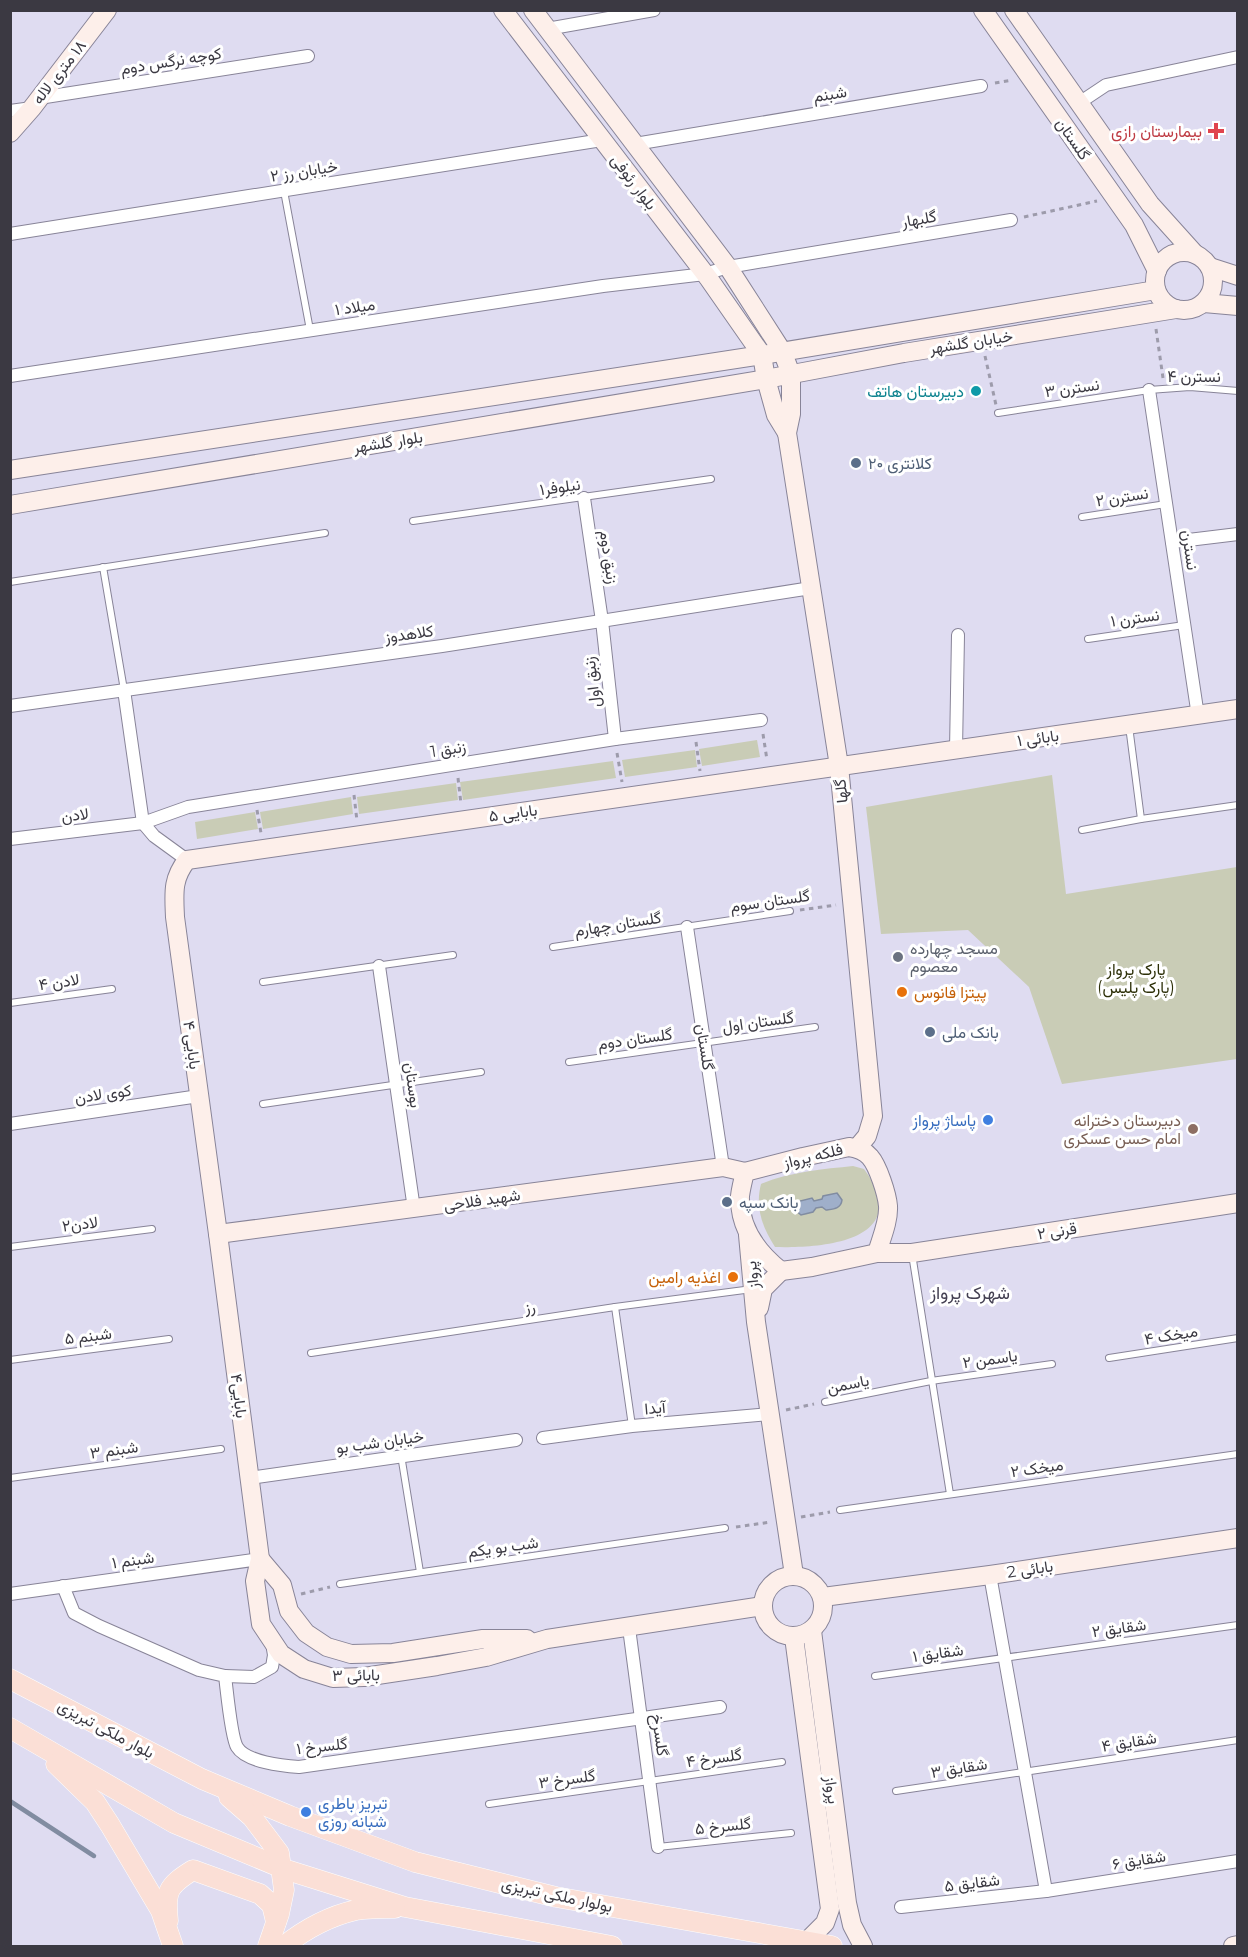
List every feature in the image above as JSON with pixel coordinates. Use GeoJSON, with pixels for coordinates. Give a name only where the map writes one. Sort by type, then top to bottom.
{"type":"FeatureCollection","features":[{"type":"Feature","properties":{"kind":"main road","name":"١٨ متری لاله"},"geometry":{"type":"LineString","coordinates":[[10,133],[107,10]]}},
{"type":"Feature","properties":{"kind":"main road","name":"بلوار رئوفی"},"geometry":{"type":"LineString","coordinates":[[503,10],[705,274],[762,356]]}},
{"type":"Feature","properties":{"kind":"main road","name":"بلوار رئوفی"},"geometry":{"type":"LineString","coordinates":[[533,10],[728,267],[782,351],[791,374],[792,414],[787,433]]}},
{"type":"Feature","properties":{"kind":"main road","name":"گلستان"},"geometry":{"type":"LineString","coordinates":[[983,10],[1134,225],[1157,271]]}},
{"type":"Feature","properties":{"kind":"main road","name":"گلستان"},"geometry":{"type":"LineString","coordinates":[[1014,10],[1150,204],[1196,254]]}},
{"type":"Feature","properties":{"kind":"main road"},"geometry":{"type":"LineString","coordinates":[[1210,267],[1213,276],[1210,295],[1204,303],[1195,308],[1176,309],[1168,305],[1156,290],[1155,280],[1161,263],[1168,256],[1177,253],[1196,254],[1210,267],[1238,276]]}},
{"type":"Feature","properties":{"kind":"main road","name":"خیابان گلشهر"},"geometry":{"type":"LineString","coordinates":[[762,356],[1156,290]]}},
{"type":"Feature","properties":{"kind":"main road"},"geometry":{"type":"LineString","coordinates":[[1204,303],[1238,306]]}},
{"type":"Feature","properties":{"kind":"main road","name":"خیابان گلشهر"},"geometry":{"type":"LineString","coordinates":[[766,379],[982,340],[1176,309]]}},
{"type":"Feature","properties":{"kind":"main road"},"geometry":{"type":"LineString","coordinates":[[762,356],[776,415],[787,433]]}},
{"type":"Feature","properties":{"kind":"main road","name":"بلوار گلشهر"},"geometry":{"type":"LineString","coordinates":[[10,470],[762,356]]}},
{"type":"Feature","properties":{"kind":"main road","name":"بلوار گلشهر"},"geometry":{"type":"LineString","coordinates":[[10,505],[766,379]]}},
{"type":"Feature","properties":{"kind":"main road","name":"گلها"},"geometry":{"type":"LineString","coordinates":[[787,433],[839,766],[873,1116],[867,1136],[857,1148]]}},
{"type":"Feature","properties":{"kind":"main road","name":"بابائی ۱"},"geometry":{"type":"LineString","coordinates":[[839,766],[1238,709]]}},
{"type":"Feature","properties":{"kind":"main road","name":"۵ بابایی"},"geometry":{"type":"LineString","coordinates":[[187,860],[839,766]]}},
{"type":"Feature","properties":{"kind":"main road","name":"بابایی ۴"},"geometry":{"type":"LineString","coordinates":[[187,860],[178,871],[174,889],[175,917],[218,1234]]}},
{"type":"Feature","properties":{"kind":"main road","name":"فلکه پرواز"},"geometry":{"type":"LineString","coordinates":[[745,1172],[849,1147],[857,1148],[870,1157],[880,1178],[888,1206],[877,1253]]}},
{"type":"Feature","properties":{"kind":"main road","name":"شهید فلاحی"},"geometry":{"type":"LineString","coordinates":[[218,1234],[723,1167],[745,1172]]}},
{"type":"Feature","properties":{"kind":"main road"},"geometry":{"type":"LineString","coordinates":[[745,1172],[740,1196],[743,1217],[751,1241],[768,1261],[781,1271],[877,1253]]}},
{"type":"Feature","properties":{"kind":"main road","name":"قرنی ۲"},"geometry":{"type":"LineString","coordinates":[[877,1253],[912,1253],[1238,1203]]}},
{"type":"Feature","properties":{"kind":"main road","name":"پرواز"},"geometry":{"type":"LineString","coordinates":[[747,1229],[756,1322],[794,1575]]}},
{"type":"Feature","properties":{"kind":"main road","name":"بابایی۴"},"geometry":{"type":"LineString","coordinates":[[218,1234],[260,1558]]}},
{"type":"Feature","properties":{"kind":"main road","name":"پرواز"},"geometry":{"type":"LineString","coordinates":[[756,1322],[763,1289],[781,1271]]}},
{"type":"Feature","properties":{"kind":"main road","name":"بابائی 2"},"geometry":{"type":"LineString","coordinates":[[823,1597],[1238,1538]]}},
{"type":"Feature","properties":{"kind":"main road","name":"بابائی ۳"},"geometry":{"type":"LineString","coordinates":[[260,1558],[282,1585],[289,1611],[306,1633],[327,1647],[351,1654],[393,1653],[483,1639],[547,1639],[763,1606]]}},
{"type":"Feature","properties":{"kind":"main road","name":"بابائی ۳"},"geometry":{"type":"LineString","coordinates":[[260,1558],[255,1581],[261,1624],[281,1654],[304,1669],[333,1678],[364,1677],[437,1666],[486,1657],[547,1639]]}},
{"type":"Feature","properties":{"kind":"main road"},"geometry":{"type":"LineString","coordinates":[[794,1575],[812,1582],[823,1597],[823,1616],[812,1630],[803,1635],[784,1635],[776,1631],[765,1616],[763,1606],[768,1588],[776,1581],[794,1575]]}},
{"type":"Feature","properties":{"kind":"main road","name":"پرواز"},"geometry":{"type":"LineString","coordinates":[[812,1630],[847,1903],[852,1926],[863,1947]]}},
{"type":"Feature","properties":{"kind":"main road","name":"پرواز"},"geometry":{"type":"LineString","coordinates":[[794,1636],[830,1910],[825,1923],[807,1941]]}},
{"type":"Feature","properties":{"kind":"main road","name":"بلوار ملکى تبریزى"},"geometry":{"type":"LineString","coordinates":[[10,1679],[207,1781]]}},
{"type":"Feature","properties":{"kind":"main road"},"geometry":{"type":"LineString","coordinates":[[10,1728],[174,1823],[287,1870],[405,1907],[612,1947]]}},
{"type":"Feature","properties":{"kind":"main road"},"geometry":{"type":"LineString","coordinates":[[37,1745],[95,1802],[161,1911],[170,1938]]}},
{"type":"Feature","properties":{"kind":"main road"},"geometry":{"type":"LineString","coordinates":[[207,1781],[252,1817],[279,1853],[284,1890],[268,1947]]}},
{"type":"Feature","properties":{"kind":"main road","name":"بولوار ملکی تبریزی"},"geometry":{"type":"LineString","coordinates":[[207,1781],[290,1816],[415,1862],[555,1897],[832,1947]]}},
{"type":"Feature","properties":{"kind":"main road"},"geometry":{"type":"LineString","coordinates":[[170,1938],[165,1899],[176,1881],[192,1870],[260,1894],[272,1905],[276,1922]]}},
{"type":"Feature","properties":{"kind":"main road"},"geometry":{"type":"LineString","coordinates":[[284,1947],[301,1933],[357,1910],[405,1907]]}},
{"type":"Feature","properties":{"kind":"main road"},"geometry":{"type":"LineString","coordinates":[[1233,1947],[1238,1945]]}},
{"type":"Feature","properties":{"kind":"street"},"geometry":{"type":"LineString","coordinates":[[547,29],[654,10]]}},
{"type":"Feature","properties":{"kind":"street","name":"کوچه نرگس دوم"},"geometry":{"type":"LineString","coordinates":[[10,111],[35,103],[308,56]]}},
{"type":"Feature","properties":{"kind":"street"},"geometry":{"type":"LineString","coordinates":[[1079,104],[1106,86],[1238,57]]}},
{"type":"Feature","properties":{"kind":"street","name":"شبنم"},"geometry":{"type":"LineString","coordinates":[[634,144],[981,86]]}},
{"type":"Feature","properties":{"kind":"street","name":"خیابان رز ۲"},"geometry":{"type":"LineString","coordinates":[[10,234],[602,140]]}},
{"type":"Feature","properties":{"kind":"street","name":"گلبهار"},"geometry":{"type":"LineString","coordinates":[[705,274],[728,267],[1011,220]]}},
{"type":"Feature","properties":{"kind":"street","name":"میلاد ۱"},"geometry":{"type":"LineString","coordinates":[[10,376],[603,286],[705,274]]}},
{"type":"Feature","properties":{"kind":"street","name":"نسترن"},"geometry":{"type":"LineString","coordinates":[[1149,390],[1198,716]]}},
{"type":"Feature","properties":{"kind":"street","name":"زنبق دوم"},"geometry":{"type":"LineString","coordinates":[[584,498],[602,621]]}},
{"type":"Feature","properties":{"kind":"street"},"geometry":{"type":"LineString","coordinates":[[1172,543],[1238,534]]}},
{"type":"Feature","properties":{"kind":"street","name":"کلاهدوز"},"geometry":{"type":"LineString","coordinates":[[10,706],[442,646],[811,588]]}},
{"type":"Feature","properties":{"kind":"street","name":"زنبق اول"},"geometry":{"type":"LineString","coordinates":[[602,621],[615,739]]}},
{"type":"Feature","properties":{"kind":"street"},"geometry":{"type":"LineString","coordinates":[[956,750],[958,635]]}},
{"type":"Feature","properties":{"kind":"street"},"geometry":{"type":"LineString","coordinates":[[124,690],[143,823],[154,836],[187,860]]}},
{"type":"Feature","properties":{"kind":"street","name":"زنبق 1"},"geometry":{"type":"LineString","coordinates":[[143,823],[188,807],[615,739],[761,720]]}},
{"type":"Feature","properties":{"kind":"street","name":"لادن"},"geometry":{"type":"LineString","coordinates":[[10,839],[143,823]]}},
{"type":"Feature","properties":{"kind":"street","name":"گلستان"},"geometry":{"type":"LineString","coordinates":[[687,927],[723,1167]]}},
{"type":"Feature","properties":{"kind":"street","name":"بوستان"},"geometry":{"type":"LineString","coordinates":[[380,966],[414,1209]]}},
{"type":"Feature","properties":{"kind":"street","name":"کوی لادن"},"geometry":{"type":"LineString","coordinates":[[10,1124],[199,1096]]}},
{"type":"Feature","properties":{"kind":"street","name":"آیدا"},"geometry":{"type":"LineString","coordinates":[[543,1438],[632,1426],[770,1414]]}},
{"type":"Feature","properties":{"kind":"street","name":"خیابان شب بو"},"geometry":{"type":"LineString","coordinates":[[250,1478],[516,1440]]}},
{"type":"Feature","properties":{"kind":"street","name":"شبنم ۱"},"geometry":{"type":"LineString","coordinates":[[10,1594],[260,1558]]}},
{"type":"Feature","properties":{"kind":"street"},"geometry":{"type":"LineString","coordinates":[[990,1575],[1046,1891]]}},
{"type":"Feature","properties":{"kind":"street"},"geometry":{"type":"LineString","coordinates":[[63,1586],[75,1612],[91,1622],[199,1670],[225,1676],[254,1677],[272,1667],[274,1654],[271,1639]]}},
{"type":"Feature","properties":{"kind":"street","name":"گلسرخ"},"geometry":{"type":"LineString","coordinates":[[629,1628],[658,1847]]}},
{"type":"Feature","properties":{"kind":"street","name":"گلسرخ ۱"},"geometry":{"type":"LineString","coordinates":[[225,1676],[237,1748],[251,1757],[275,1765],[299,1767],[641,1718]]}},
{"type":"Feature","properties":{"kind":"street"},"geometry":{"type":"LineString","coordinates":[[641,1718],[720,1707]]}},
{"type":"Feature","properties":{"kind":"street","name":"شقایق ۶"},"geometry":{"type":"LineString","coordinates":[[1046,1891],[1238,1861]]}},
{"type":"Feature","properties":{"kind":"street","name":"شقایق ۵"},"geometry":{"type":"LineString","coordinates":[[901,1907],[1046,1891]]}},
{"type":"Feature","properties":{"kind":"lane"},"geometry":{"type":"LineString","coordinates":[[284,191],[310,330]]}},
{"type":"Feature","properties":{"kind":"lane","name":"نسترن ۴"},"geometry":{"type":"LineString","coordinates":[[1149,390],[1190,387],[1238,391]]}},
{"type":"Feature","properties":{"kind":"lane","name":"نسترن ٣"},"geometry":{"type":"LineString","coordinates":[[998,412],[1149,390]]}},
{"type":"Feature","properties":{"kind":"lane","name":"نیلوفر۱"},"geometry":{"type":"LineString","coordinates":[[413,521],[711,479]]}},
{"type":"Feature","properties":{"kind":"lane","name":"نسترن ٢"},"geometry":{"type":"LineString","coordinates":[[1082,517],[1166,504]]}},
{"type":"Feature","properties":{"kind":"lane"},"geometry":{"type":"LineString","coordinates":[[10,582],[325,533]]}},
{"type":"Feature","properties":{"kind":"lane"},"geometry":{"type":"LineString","coordinates":[[104,567],[124,690]]}},
{"type":"Feature","properties":{"kind":"lane","name":"نسترن ١"},"geometry":{"type":"LineString","coordinates":[[1088,639],[1185,625]]}},
{"type":"Feature","properties":{"kind":"lane"},"geometry":{"type":"LineString","coordinates":[[1129,725],[1142,819]]}},
{"type":"Feature","properties":{"kind":"lane"},"geometry":{"type":"LineString","coordinates":[[1082,830],[1238,805]]}},
{"type":"Feature","properties":{"kind":"lane","name":"گلستان سوم"},"geometry":{"type":"LineString","coordinates":[[687,927],[790,911]]}},
{"type":"Feature","properties":{"kind":"lane","name":"گلستان چهارم"},"geometry":{"type":"LineString","coordinates":[[554,947],[687,927]]}},
{"type":"Feature","properties":{"kind":"lane"},"geometry":{"type":"LineString","coordinates":[[263,982],[453,955]]}},
{"type":"Feature","properties":{"kind":"lane","name":"لادن ۴"},"geometry":{"type":"LineString","coordinates":[[10,1003],[112,989]]}},
{"type":"Feature","properties":{"kind":"lane","name":"گلستان اول"},"geometry":{"type":"LineString","coordinates":[[704,1043],[815,1028]]}},
{"type":"Feature","properties":{"kind":"lane","name":"گلستان دوم"},"geometry":{"type":"LineString","coordinates":[[569,1062],[704,1043]]}},
{"type":"Feature","properties":{"kind":"lane"},"geometry":{"type":"LineString","coordinates":[[263,1104],[481,1072]]}},
{"type":"Feature","properties":{"kind":"lane","name":"لادن۲"},"geometry":{"type":"LineString","coordinates":[[10,1247],[152,1229]]}},
{"type":"Feature","properties":{"kind":"lane"},"geometry":{"type":"LineString","coordinates":[[912,1253],[950,1494]]}},
{"type":"Feature","properties":{"kind":"lane","name":"رز"},"geometry":{"type":"LineString","coordinates":[[311,1353],[615,1307],[753,1289]]}},
{"type":"Feature","properties":{"kind":"lane"},"geometry":{"type":"LineString","coordinates":[[615,1307],[632,1426]]}},
{"type":"Feature","properties":{"kind":"lane","name":"میخک ۴"},"geometry":{"type":"LineString","coordinates":[[1109,1358],[1238,1338]]}},
{"type":"Feature","properties":{"kind":"lane","name":"شبنم ۵"},"geometry":{"type":"LineString","coordinates":[[10,1360],[170,1340]]}},
{"type":"Feature","properties":{"kind":"lane","name":"یاسمن ۲"},"geometry":{"type":"LineString","coordinates":[[932,1381],[1052,1364]]}},
{"type":"Feature","properties":{"kind":"lane","name":"یاسمن"},"geometry":{"type":"LineString","coordinates":[[825,1402],[932,1381]]}},
{"type":"Feature","properties":{"kind":"lane","name":"شبنم ۳"},"geometry":{"type":"LineString","coordinates":[[10,1478],[222,1449]]}},
{"type":"Feature","properties":{"kind":"lane","name":"میخک ۲"},"geometry":{"type":"LineString","coordinates":[[840,1510],[1238,1454]]}},
{"type":"Feature","properties":{"kind":"lane"},"geometry":{"type":"LineString","coordinates":[[401,1455],[420,1572]]}},
{"type":"Feature","properties":{"kind":"lane","name":"شب بو یکم"},"geometry":{"type":"LineString","coordinates":[[340,1584],[725,1528]]}},
{"type":"Feature","properties":{"kind":"lane","name":"شقایق ۲"},"geometry":{"type":"LineString","coordinates":[[1005,1657],[1238,1625]]}},
{"type":"Feature","properties":{"kind":"lane","name":"شقایق ۱"},"geometry":{"type":"LineString","coordinates":[[875,1676],[1005,1657]]}},
{"type":"Feature","properties":{"kind":"lane","name":"شقایق ۴"},"geometry":{"type":"LineString","coordinates":[[1025,1772],[1238,1740]]}},
{"type":"Feature","properties":{"kind":"lane","name":"گلسرخ ۴"},"geometry":{"type":"LineString","coordinates":[[649,1780],[782,1762]]}},
{"type":"Feature","properties":{"kind":"lane","name":"شقایق ۳"},"geometry":{"type":"LineString","coordinates":[[896,1791],[1025,1772]]}},
{"type":"Feature","properties":{"kind":"lane","name":"گلسرخ ۳"},"geometry":{"type":"LineString","coordinates":[[489,1804],[649,1780]]}},
{"type":"Feature","properties":{"kind":"lane","name":"گلسرخ ۵"},"geometry":{"type":"LineString","coordinates":[[658,1847],[791,1833]]}},
{"type":"Feature","properties":{"kind":"path"},"geometry":{"type":"LineString","coordinates":[[981,86],[1030,77]]}},
{"type":"Feature","properties":{"kind":"path"},"geometry":{"type":"LineString","coordinates":[[1011,220],[1114,197]]}},
{"type":"Feature","properties":{"kind":"path"},"geometry":{"type":"LineString","coordinates":[[1153,312],[1165,389]]}},
{"type":"Feature","properties":{"kind":"path"},"geometry":{"type":"LineString","coordinates":[[982,340],[998,412]]}},
{"type":"Feature","properties":{"kind":"path"},"geometry":{"type":"LineString","coordinates":[[761,720],[769,776]]}},
{"type":"Feature","properties":{"kind":"path"},"geometry":{"type":"LineString","coordinates":[[694,728],[702,786]]}},
{"type":"Feature","properties":{"kind":"path"},"geometry":{"type":"LineString","coordinates":[[615,739],[624,797]]}},
{"type":"Feature","properties":{"kind":"path"},"geometry":{"type":"LineString","coordinates":[[456,764],[463,820]]}},
{"type":"Feature","properties":{"kind":"path"},"geometry":{"type":"LineString","coordinates":[[352,781],[359,835]]}},
{"type":"Feature","properties":{"kind":"path"},"geometry":{"type":"LineString","coordinates":[[255,797],[264,849]]}},
{"type":"Feature","properties":{"kind":"path","name":"گلستان سوم"},"geometry":{"type":"LineString","coordinates":[[790,911],[852,903]]}},
{"type":"Feature","properties":{"kind":"path","name":"یاسمن"},"geometry":{"type":"LineString","coordinates":[[770,1414],[825,1402]]}},
{"type":"Feature","properties":{"kind":"path"},"geometry":{"type":"LineString","coordinates":[[725,1528],[840,1510]]}},
{"type":"Feature","properties":{"kind":"path"},"geometry":{"type":"LineString","coordinates":[[285,1597],[340,1584]]}},
{"type":"Feature","properties":{"kind":"green space"},"geometry":{"type":"Polygon","coordinates":[[[757,740],[760,757],[702,766],[699,749],[757,740]]]}},
{"type":"Feature","properties":{"kind":"green space"},"geometry":{"type":"Polygon","coordinates":[[[695,750],[697,767],[625,777],[622,760],[695,750]]]}},
{"type":"Feature","properties":{"kind":"green space"},"geometry":{"type":"Polygon","coordinates":[[[613,761],[616,778],[463,800],[460,782],[613,761]]]}},
{"type":"Feature","properties":{"kind":"green space","name":"پارک پرواز (پارک پلیس)"},"geometry":{"type":"Polygon","coordinates":[[[1052,775],[1066,894],[1237,867],[1237,1059],[1062,1084],[1029,987],[968,930],[881,934],[866,807],[1052,775]]]}},
{"type":"Feature","properties":{"kind":"green space"},"geometry":{"type":"Polygon","coordinates":[[[456,783],[458,800],[359,814],[357,797],[456,783]]]}},
{"type":"Feature","properties":{"kind":"green space"},"geometry":{"type":"Polygon","coordinates":[[[351,797],[353,814],[263,829],[260,812],[351,797]]]}},
{"type":"Feature","properties":{"kind":"green space"},"geometry":{"type":"Polygon","coordinates":[[[255,812],[258,829],[197,839],[195,822],[255,812]]]}},
{"type":"Feature","properties":{"kind":"green space"},"geometry":{"type":"Polygon","coordinates":[[[853,1166],[864,1169],[877,1194],[878,1214],[871,1226],[858,1235],[824,1245],[775,1247],[766,1232],[759,1209],[761,1184],[795,1174],[853,1166]]]}},
{"type":"Feature","properties":{"kind":"water"},"geometry":{"type":"Polygon","coordinates":[[[837,1193],[842,1200],[836,1208],[826,1210],[822,1207],[816,1208],[813,1212],[801,1215],[795,1210],[796,1202],[812,1198],[814,1201],[837,1193]]]}},
{"type":"Feature","properties":{"kind":"waterway"},"geometry":{"type":"LineString","coordinates":[[10,1801],[94,1856]]}},
{"type":"Feature","properties":{"kind":"place","name":"بیمارستان رازی"},"geometry":{"type":"Point","coordinates":[1216,131]}},
{"type":"Feature","properties":{"kind":"place","name":"دبیرستان هاتف"},"geometry":{"type":"Point","coordinates":[976,391]}},
{"type":"Feature","properties":{"kind":"place","name":"کلانتری ۲۰"},"geometry":{"type":"Point","coordinates":[856,463]}},
{"type":"Feature","properties":{"kind":"place","name":"مسجد چهارده معصوم"},"geometry":{"type":"Point","coordinates":[898,957]}},
{"type":"Feature","properties":{"kind":"place","name":"پیتزا فانوس"},"geometry":{"type":"Point","coordinates":[902,992]}},
{"type":"Feature","properties":{"kind":"place","name":"بانک ملی"},"geometry":{"type":"Point","coordinates":[930,1032]}},
{"type":"Feature","properties":{"kind":"place","name":"پاساژ پرواز"},"geometry":{"type":"Point","coordinates":[988,1120]}},
{"type":"Feature","properties":{"kind":"place","name":"دبیرستان دخترانه امام حسن عسکری"},"geometry":{"type":"Point","coordinates":[1193,1129]}},
{"type":"Feature","properties":{"kind":"place","name":"بانک سپه"},"geometry":{"type":"Point","coordinates":[727,1202]}},
{"type":"Feature","properties":{"kind":"place","name":"اغذیه رامین"},"geometry":{"type":"Point","coordinates":[733,1277]}},
{"type":"Feature","properties":{"kind":"place","name":"تبریز باطری شبانه روزی"},"geometry":{"type":"Point","coordinates":[306,1812]}},
{"type":"Feature","properties":{"kind":"district","name":"شهرک پرواز"},"geometry":{"type":"Point","coordinates":[970,1293]}}]}
